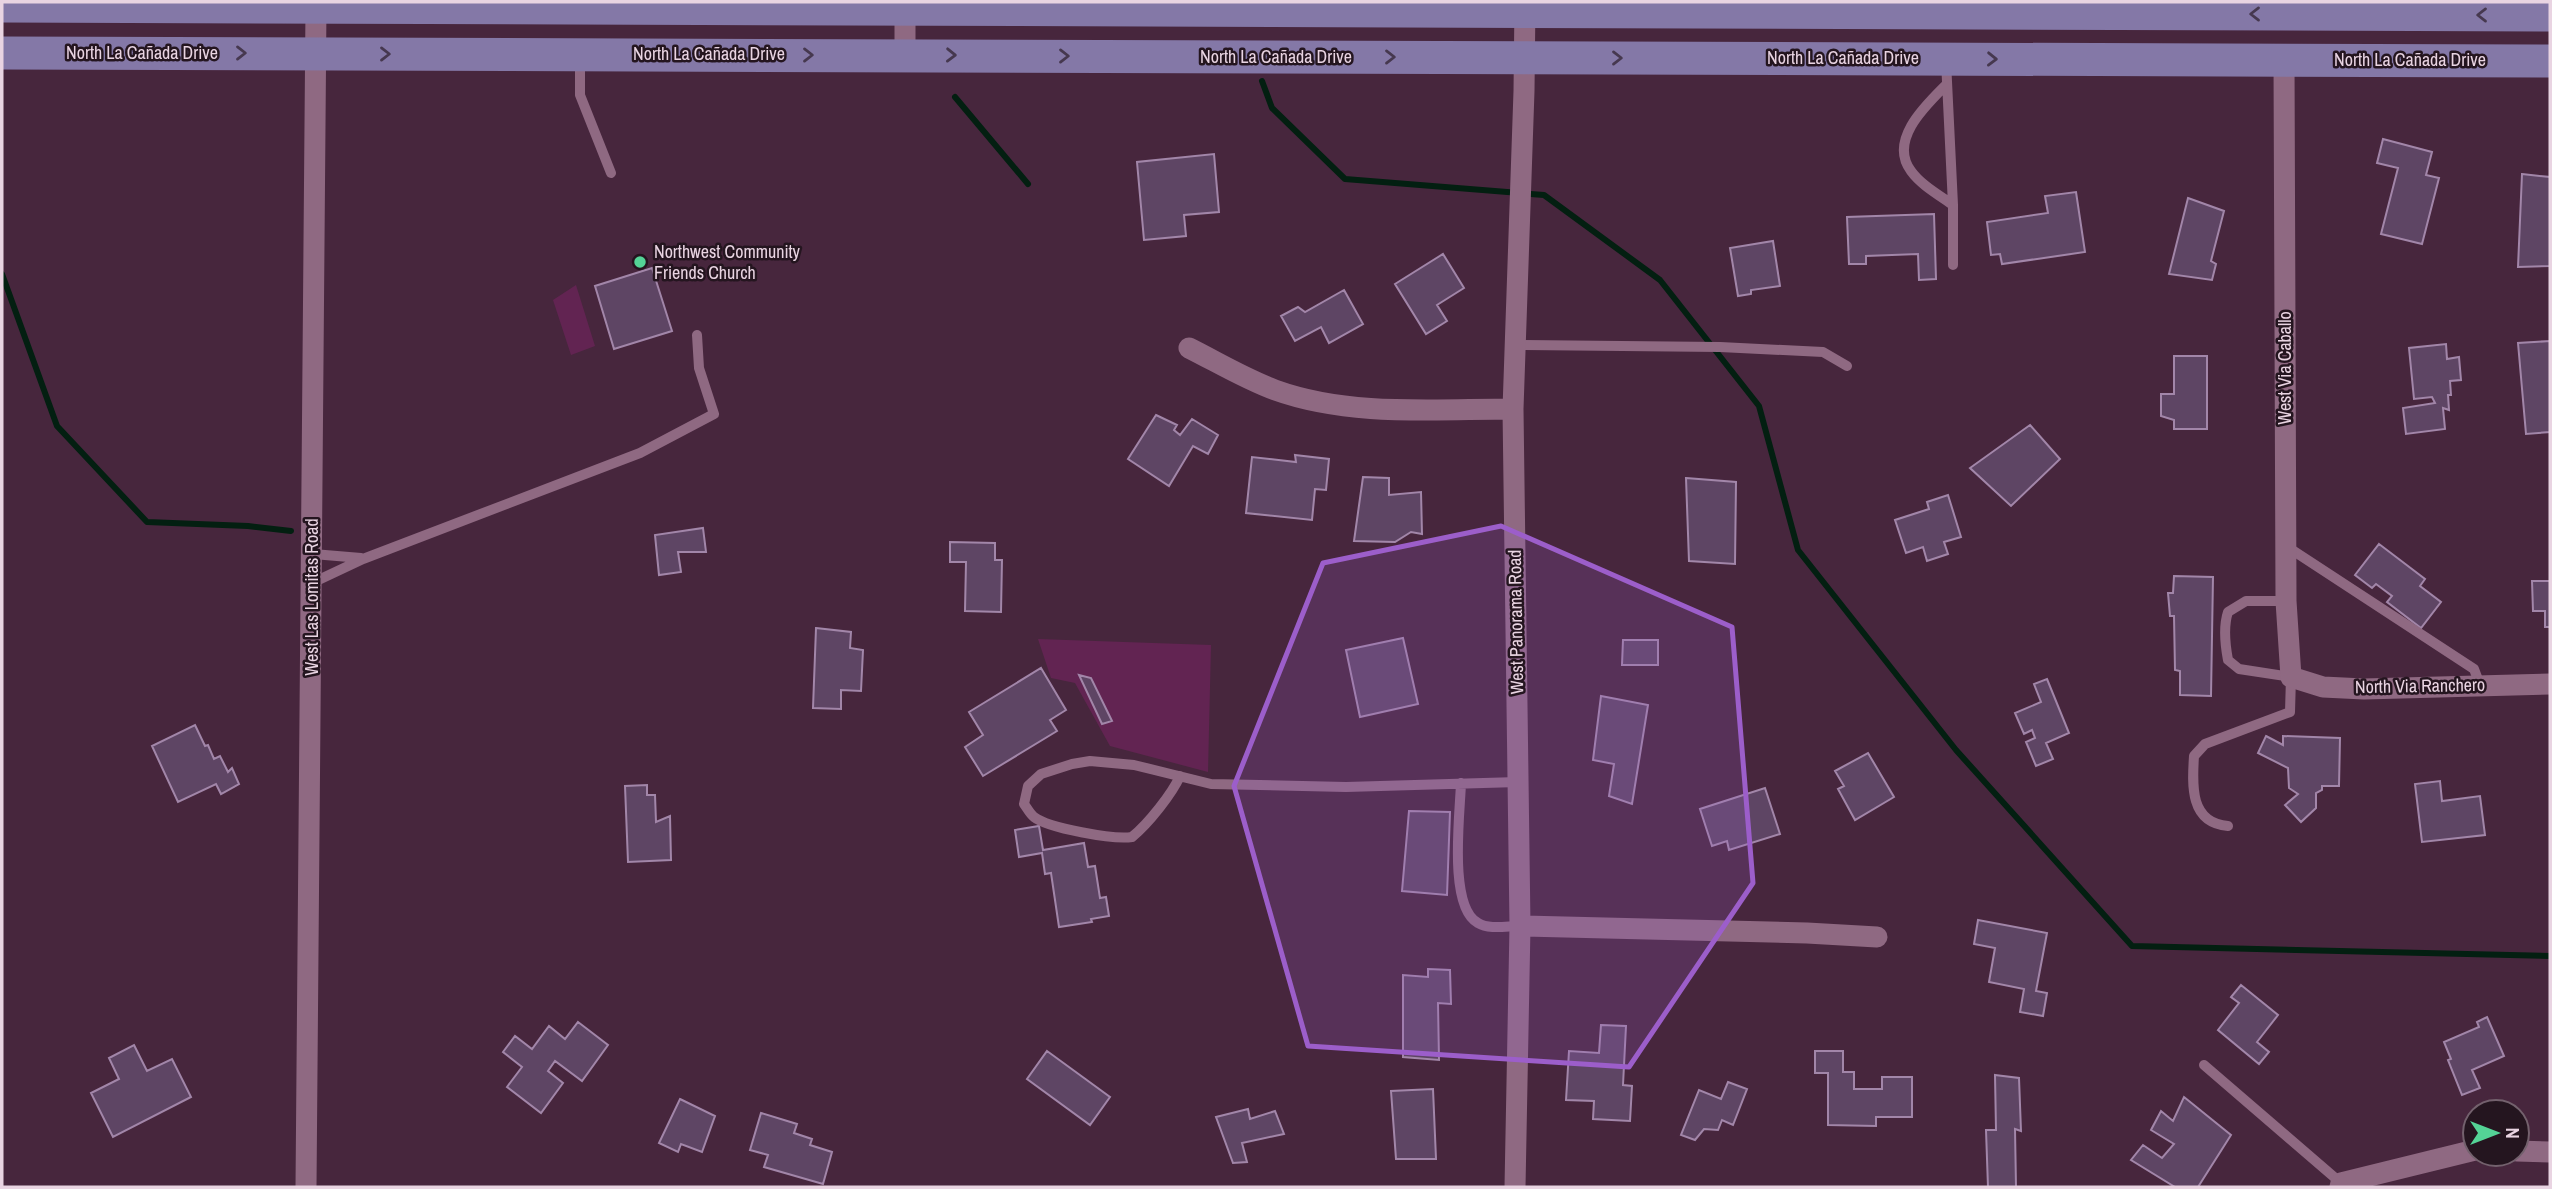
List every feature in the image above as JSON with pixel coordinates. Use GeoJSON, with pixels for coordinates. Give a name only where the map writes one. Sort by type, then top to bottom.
{"type":"FeatureCollection","features":[{"type":"Feature","properties":{"kind":"main road"},"geometry":{"type":"LineString","coordinates":[[2,6],[578,4],[2192,8],[2550,15]]}},
{"type":"Feature","properties":{"kind":"main road","name":"North La Cañada Drive"},"geometry":{"type":"LineString","coordinates":[[2,52],[1525,57],[1946,71],[2284,60],[2550,61]]}},
{"type":"Feature","properties":{"kind":"street"},"geometry":{"type":"LineString","coordinates":[[905,6],[905,55]]}},
{"type":"Feature","properties":{"kind":"street","name":"West Las Lomitas Road"},"geometry":{"type":"LineString","coordinates":[[306,1187],[316,7]]}},
{"type":"Feature","properties":{"kind":"street","name":"West Panorama Road"},"geometry":{"type":"LineString","coordinates":[[1515,1187],[1520,926],[1513,409],[1525,7]]}},
{"type":"Feature","properties":{"kind":"street","name":"West Via Caballo"},"geometry":{"type":"LineString","coordinates":[[2284,60],[2286,601],[2291,677]]}},
{"type":"Feature","properties":{"kind":"street"},"geometry":{"type":"LineString","coordinates":[[1189,348],[1275,390],[1324,403],[1383,409],[1513,409]]}},
{"type":"Feature","properties":{"kind":"street","name":"North Via Ranchero"},"geometry":{"type":"LineString","coordinates":[[2291,677],[2323,687],[2364,689],[2550,684]]}},
{"type":"Feature","properties":{"kind":"street"},"geometry":{"type":"LineString","coordinates":[[1520,926],[1877,937]]}},
{"type":"Feature","properties":{"kind":"street"},"geometry":{"type":"LineString","coordinates":[[2531,1151],[2550,1152]]}},
{"type":"Feature","properties":{"kind":"street"},"geometry":{"type":"LineString","coordinates":[[2341,1185],[2461,1152]]}},
{"type":"Feature","properties":{"kind":"lane"},"geometry":{"type":"LineString","coordinates":[[580,54],[580,95],[611,173]]}},
{"type":"Feature","properties":{"kind":"lane"},"geometry":{"type":"LineString","coordinates":[[1946,71],[1953,205],[1953,265]]}},
{"type":"Feature","properties":{"kind":"lane"},"geometry":{"type":"LineString","coordinates":[[1946,71],[1904,139],[1903,149],[1910,170],[1926,186],[1953,205]]}},
{"type":"Feature","properties":{"kind":"lane"},"geometry":{"type":"LineString","coordinates":[[312,583],[363,559],[640,453],[714,414],[699,368],[697,335]]}},
{"type":"Feature","properties":{"kind":"lane"},"geometry":{"type":"LineString","coordinates":[[1516,345],[1720,346],[1823,352],[1847,366]]}},
{"type":"Feature","properties":{"kind":"lane"},"geometry":{"type":"LineString","coordinates":[[2286,546],[2474,669],[2480,685]]}},
{"type":"Feature","properties":{"kind":"lane"},"geometry":{"type":"LineString","coordinates":[[313,554],[363,559]]}},
{"type":"Feature","properties":{"kind":"lane"},"geometry":{"type":"LineString","coordinates":[[2228,826],[2217,825],[2205,818],[2197,805],[2193,793],[2194,756],[2204,744],[2290,712],[2291,677],[2239,669],[2228,660],[2225,646],[2228,612],[2246,601],[2286,601]]}},
{"type":"Feature","properties":{"kind":"lane"},"geometry":{"type":"LineString","coordinates":[[1180,776],[1172,795],[1132,837],[1111,837],[1055,825],[1034,817],[1024,804],[1028,786],[1041,774],[1090,761],[1109,762],[1180,776],[1211,784],[1319,787],[1518,782]]}},
{"type":"Feature","properties":{"kind":"lane"},"geometry":{"type":"LineString","coordinates":[[1461,783],[1459,881],[1468,915],[1477,923],[1486,926],[1520,926]]}},
{"type":"Feature","properties":{"kind":"lane"},"geometry":{"type":"LineString","coordinates":[[2204,1065],[2341,1185]]}},
{"type":"Feature","properties":{"kind":"highlighted area"},"geometry":{"type":"Polygon","coordinates":[[[1501,526],[1732,627],[1753,883],[1629,1067],[1308,1046],[1234,786],[1323,563],[1501,526]]]}},
{"type":"Feature","properties":{"kind":"shaded area"},"geometry":{"type":"Polygon","coordinates":[[[576,285],[595,346],[571,355],[553,300],[576,285]]]}},
{"type":"Feature","properties":{"kind":"shaded area"},"geometry":{"type":"Polygon","coordinates":[[[1038,639],[1211,645],[1208,772],[1110,746],[1075,683],[1051,678],[1038,639]]]}},
{"type":"Feature","properties":{"kind":"building"},"geometry":{"type":"Polygon","coordinates":[[[2383,139],[2432,152],[2426,175],[2439,178],[2422,244],[2381,234],[2398,168],[2377,163],[2383,139]]]}},
{"type":"Feature","properties":{"kind":"building"},"geometry":{"type":"Polygon","coordinates":[[[1214,154],[1219,212],[1184,215],[1186,236],[1144,240],[1137,162],[1214,154]]]}},
{"type":"Feature","properties":{"kind":"building"},"geometry":{"type":"Polygon","coordinates":[[[2522,174],[2550,177],[2550,266],[2518,267],[2522,174]]]}},
{"type":"Feature","properties":{"kind":"building"},"geometry":{"type":"Polygon","coordinates":[[[2076,192],[2085,252],[2002,264],[2000,254],[1991,255],[1987,222],[2048,213],[2045,196],[2076,192]]]}},
{"type":"Feature","properties":{"kind":"building"},"geometry":{"type":"Polygon","coordinates":[[[2188,198],[2224,211],[2211,261],[2216,264],[2212,280],[2169,274],[2188,198]]]}},
{"type":"Feature","properties":{"kind":"building"},"geometry":{"type":"Polygon","coordinates":[[[1934,214],[1936,279],[1919,280],[1918,254],[1866,256],[1866,264],[1849,264],[1847,217],[1934,214]]]}},
{"type":"Feature","properties":{"kind":"building"},"geometry":{"type":"Polygon","coordinates":[[[1773,241],[1780,286],[1751,290],[1751,294],[1738,296],[1730,248],[1773,241]]]}},
{"type":"Feature","properties":{"kind":"building"},"geometry":{"type":"Polygon","coordinates":[[[1443,254],[1464,288],[1437,305],[1447,321],[1426,334],[1395,284],[1443,254]]]}},
{"type":"Feature","properties":{"kind":"building"},"geometry":{"type":"Polygon","coordinates":[[[652,268],[672,331],[614,349],[595,286],[652,268]]]}},
{"type":"Feature","properties":{"kind":"building"},"geometry":{"type":"Polygon","coordinates":[[[1344,290],[1363,324],[1329,343],[1321,327],[1295,341],[1281,316],[1298,307],[1305,312],[1344,290]]]}},
{"type":"Feature","properties":{"kind":"building"},"geometry":{"type":"Polygon","coordinates":[[[2550,341],[2550,432],[2526,434],[2518,343],[2550,341]]]}},
{"type":"Feature","properties":{"kind":"building"},"geometry":{"type":"Polygon","coordinates":[[[2446,344],[2447,359],[2459,357],[2461,380],[2450,381],[2449,410],[2443,408],[2445,429],[2406,434],[2403,408],[2435,403],[2432,397],[2414,399],[2409,348],[2446,344]]]}},
{"type":"Feature","properties":{"kind":"building"},"geometry":{"type":"Polygon","coordinates":[[[2174,356],[2207,356],[2207,429],[2174,429],[2174,420],[2161,416],[2161,394],[2174,394],[2174,356]]]}},
{"type":"Feature","properties":{"kind":"building"},"geometry":{"type":"Polygon","coordinates":[[[1156,415],[1177,425],[1174,430],[1180,435],[1192,419],[1218,435],[1208,454],[1193,446],[1169,486],[1128,459],[1156,415]]]}},
{"type":"Feature","properties":{"kind":"building"},"geometry":{"type":"Polygon","coordinates":[[[2030,425],[2060,459],[2011,506],[1970,468],[2030,425]]]}},
{"type":"Feature","properties":{"kind":"building"},"geometry":{"type":"Polygon","coordinates":[[[1295,455],[1329,459],[1326,490],[1315,489],[1312,520],[1246,513],[1252,457],[1296,462],[1295,455]]]}},
{"type":"Feature","properties":{"kind":"building"},"geometry":{"type":"Polygon","coordinates":[[[1363,477],[1389,478],[1389,495],[1421,492],[1422,534],[1411,532],[1395,542],[1354,541],[1363,477]]]}},
{"type":"Feature","properties":{"kind":"building"},"geometry":{"type":"Polygon","coordinates":[[[1686,478],[1736,482],[1735,564],[1689,561],[1686,478]]]}},
{"type":"Feature","properties":{"kind":"building"},"geometry":{"type":"Polygon","coordinates":[[[1948,495],[1961,537],[1944,542],[1948,554],[1927,561],[1923,547],[1906,553],[1895,520],[1929,509],[1927,502],[1948,495]]]}},
{"type":"Feature","properties":{"kind":"building"},"geometry":{"type":"Polygon","coordinates":[[[703,528],[706,552],[678,552],[681,572],[659,575],[655,535],[703,528]]]}},
{"type":"Feature","properties":{"kind":"building"},"geometry":{"type":"Polygon","coordinates":[[[950,542],[995,543],[995,560],[1002,560],[1001,612],[965,611],[966,562],[950,562],[950,542]]]}},
{"type":"Feature","properties":{"kind":"building"},"geometry":{"type":"Polygon","coordinates":[[[2379,544],[2425,579],[2420,586],[2441,602],[2421,628],[2387,602],[2392,596],[2376,584],[2372,588],[2355,575],[2379,544]]]}},
{"type":"Feature","properties":{"kind":"building"},"geometry":{"type":"Polygon","coordinates":[[[2174,576],[2213,577],[2211,696],[2180,695],[2180,671],[2175,670],[2174,616],[2170,616],[2168,593],[2173,593],[2174,576]]]}},
{"type":"Feature","properties":{"kind":"building"},"geometry":{"type":"Polygon","coordinates":[[[2532,581],[2550,581],[2550,627],[2545,627],[2545,611],[2533,611],[2532,581]]]}},
{"type":"Feature","properties":{"kind":"building"},"geometry":{"type":"Polygon","coordinates":[[[816,628],[851,632],[850,648],[863,650],[861,691],[841,690],[841,709],[813,708],[816,628]]]}},
{"type":"Feature","properties":{"kind":"building"},"geometry":{"type":"Polygon","coordinates":[[[1403,638],[1418,704],[1360,717],[1346,650],[1403,638]]]}},
{"type":"Feature","properties":{"kind":"building"},"geometry":{"type":"Polygon","coordinates":[[[1623,640],[1658,640],[1658,665],[1622,665],[1623,640]]]}},
{"type":"Feature","properties":{"kind":"building"},"geometry":{"type":"Polygon","coordinates":[[[1041,668],[1066,710],[1050,720],[1057,731],[983,776],[965,747],[983,735],[969,712],[1041,668]]]}},
{"type":"Feature","properties":{"kind":"building"},"geometry":{"type":"Polygon","coordinates":[[[1079,675],[1091,678],[1112,721],[1102,724],[1079,675]]]}},
{"type":"Feature","properties":{"kind":"building"},"geometry":{"type":"Polygon","coordinates":[[[2047,679],[2069,733],[2046,743],[2053,759],[2036,766],[2026,742],[2035,738],[2032,730],[2024,734],[2015,713],[2041,702],[2034,684],[2047,679]]]}},
{"type":"Feature","properties":{"kind":"building"},"geometry":{"type":"Polygon","coordinates":[[[1601,696],[1648,705],[1632,804],[1609,796],[1614,764],[1593,760],[1601,696]]]}},
{"type":"Feature","properties":{"kind":"building"},"geometry":{"type":"Polygon","coordinates":[[[195,725],[214,759],[220,756],[228,772],[232,768],[239,784],[221,794],[216,784],[178,802],[152,746],[195,725]]]}},
{"type":"Feature","properties":{"kind":"building"},"geometry":{"type":"Polygon","coordinates":[[[2266,736],[2283,745],[2283,736],[2340,738],[2339,786],[2322,786],[2322,790],[2316,793],[2316,808],[2301,822],[2285,805],[2298,794],[2289,788],[2288,768],[2258,753],[2266,736]]]}},
{"type":"Feature","properties":{"kind":"building"},"geometry":{"type":"Polygon","coordinates":[[[1868,753],[1894,797],[1855,820],[1838,789],[1844,786],[1835,771],[1868,753]]]}},
{"type":"Feature","properties":{"kind":"building"},"geometry":{"type":"Polygon","coordinates":[[[2440,781],[2442,801],[2480,796],[2485,835],[2422,842],[2415,784],[2440,781]]]}},
{"type":"Feature","properties":{"kind":"building"},"geometry":{"type":"Polygon","coordinates":[[[647,785],[647,795],[655,795],[656,822],[670,816],[671,860],[628,862],[625,786],[647,785]]]}},
{"type":"Feature","properties":{"kind":"building"},"geometry":{"type":"Polygon","coordinates":[[[1765,788],[1780,834],[1729,850],[1727,841],[1712,846],[1700,809],[1765,788]]]}},
{"type":"Feature","properties":{"kind":"building"},"geometry":{"type":"Polygon","coordinates":[[[1409,811],[1450,812],[1447,895],[1402,891],[1409,811]]]}},
{"type":"Feature","properties":{"kind":"building"},"geometry":{"type":"Polygon","coordinates":[[[1039,826],[1043,850],[1084,843],[1088,867],[1095,866],[1100,898],[1106,897],[1109,916],[1091,919],[1092,922],[1059,927],[1051,873],[1045,874],[1042,853],[1019,857],[1015,830],[1039,826]]]}},
{"type":"Feature","properties":{"kind":"building"},"geometry":{"type":"Polygon","coordinates":[[[1978,920],[2047,933],[2036,991],[2047,993],[2043,1016],[2020,1012],[2024,989],[1989,982],[1995,948],[1974,944],[1978,920]]]}},
{"type":"Feature","properties":{"kind":"building"},"geometry":{"type":"Polygon","coordinates":[[[1428,969],[1450,970],[1451,1004],[1438,1003],[1439,1060],[1403,1057],[1403,975],[1428,977],[1428,969]]]}},
{"type":"Feature","properties":{"kind":"building"},"geometry":{"type":"Polygon","coordinates":[[[2241,985],[2278,1015],[2257,1042],[2269,1052],[2259,1064],[2218,1030],[2239,1003],[2231,997],[2241,985]]]}},
{"type":"Feature","properties":{"kind":"building"},"geometry":{"type":"Polygon","coordinates":[[[2487,1017],[2504,1056],[2472,1070],[2480,1088],[2462,1095],[2444,1042],[2479,1027],[2477,1022],[2487,1017]]]}},
{"type":"Feature","properties":{"kind":"building"},"geometry":{"type":"Polygon","coordinates":[[[578,1022],[608,1045],[582,1081],[555,1061],[548,1071],[563,1083],[541,1113],[507,1087],[522,1067],[503,1052],[515,1036],[532,1049],[549,1026],[565,1039],[578,1022]]]}},
{"type":"Feature","properties":{"kind":"building"},"geometry":{"type":"Polygon","coordinates":[[[1601,1025],[1626,1026],[1623,1085],[1632,1086],[1630,1121],[1593,1119],[1594,1101],[1566,1100],[1569,1051],[1599,1053],[1601,1025]]]}},
{"type":"Feature","properties":{"kind":"building"},"geometry":{"type":"Polygon","coordinates":[[[134,1045],[147,1071],[172,1059],[191,1097],[113,1137],[91,1093],[119,1079],[109,1058],[134,1045]]]}},
{"type":"Feature","properties":{"kind":"building"},"geometry":{"type":"Polygon","coordinates":[[[1047,1051],[1110,1097],[1090,1125],[1027,1079],[1047,1051]]]}},
{"type":"Feature","properties":{"kind":"building"},"geometry":{"type":"Polygon","coordinates":[[[1815,1051],[1843,1051],[1843,1072],[1854,1072],[1854,1089],[1882,1089],[1882,1077],[1912,1077],[1912,1117],[1876,1117],[1876,1126],[1828,1125],[1828,1073],[1815,1073],[1815,1051]]]}},
{"type":"Feature","properties":{"kind":"building"},"geometry":{"type":"Polygon","coordinates":[[[1995,1075],[2019,1078],[2021,1131],[2015,1129],[2016,1187],[1988,1187],[1986,1130],[1996,1130],[1995,1075]]]}},
{"type":"Feature","properties":{"kind":"building"},"geometry":{"type":"Polygon","coordinates":[[[1728,1082],[1747,1089],[1733,1125],[1722,1120],[1718,1130],[1704,1129],[1695,1140],[1681,1135],[1699,1090],[1721,1099],[1728,1082]]]}},
{"type":"Feature","properties":{"kind":"building"},"geometry":{"type":"Polygon","coordinates":[[[1433,1089],[1436,1159],[1396,1159],[1391,1091],[1433,1089]]]}},
{"type":"Feature","properties":{"kind":"building"},"geometry":{"type":"Polygon","coordinates":[[[2184,1097],[2231,1135],[2198,1187],[2175,1187],[2131,1160],[2143,1145],[2162,1158],[2174,1144],[2151,1130],[2161,1111],[2173,1121],[2184,1097]]]}},
{"type":"Feature","properties":{"kind":"building"},"geometry":{"type":"Polygon","coordinates":[[[680,1099],[715,1116],[702,1152],[681,1144],[678,1152],[659,1143],[680,1099]]]}},
{"type":"Feature","properties":{"kind":"building"},"geometry":{"type":"Polygon","coordinates":[[[1248,1109],[1250,1119],[1275,1111],[1284,1134],[1242,1143],[1247,1162],[1233,1163],[1216,1117],[1248,1109]]]}},
{"type":"Feature","properties":{"kind":"building"},"geometry":{"type":"Polygon","coordinates":[[[761,1113],[797,1124],[794,1133],[812,1139],[810,1145],[832,1152],[823,1184],[764,1167],[768,1155],[750,1150],[761,1113]]]}},
{"type":"Feature","properties":{"kind":"waterway"},"geometry":{"type":"LineString","coordinates":[[1262,81],[1272,108],[1345,179],[1544,195],[1660,280],[1759,406],[1798,550],[1956,750],[2132,946],[2550,956]]}},
{"type":"Feature","properties":{"kind":"waterway"},"geometry":{"type":"LineString","coordinates":[[955,97],[1028,184]]}},
{"type":"Feature","properties":{"kind":"waterway"},"geometry":{"type":"LineString","coordinates":[[2,274],[57,426],[147,522],[248,526],[291,531]]}},
{"type":"Feature","properties":{"kind":"place","name":"Northwest Community Friends Church"},"geometry":{"type":"Point","coordinates":[640,262]}}]}
